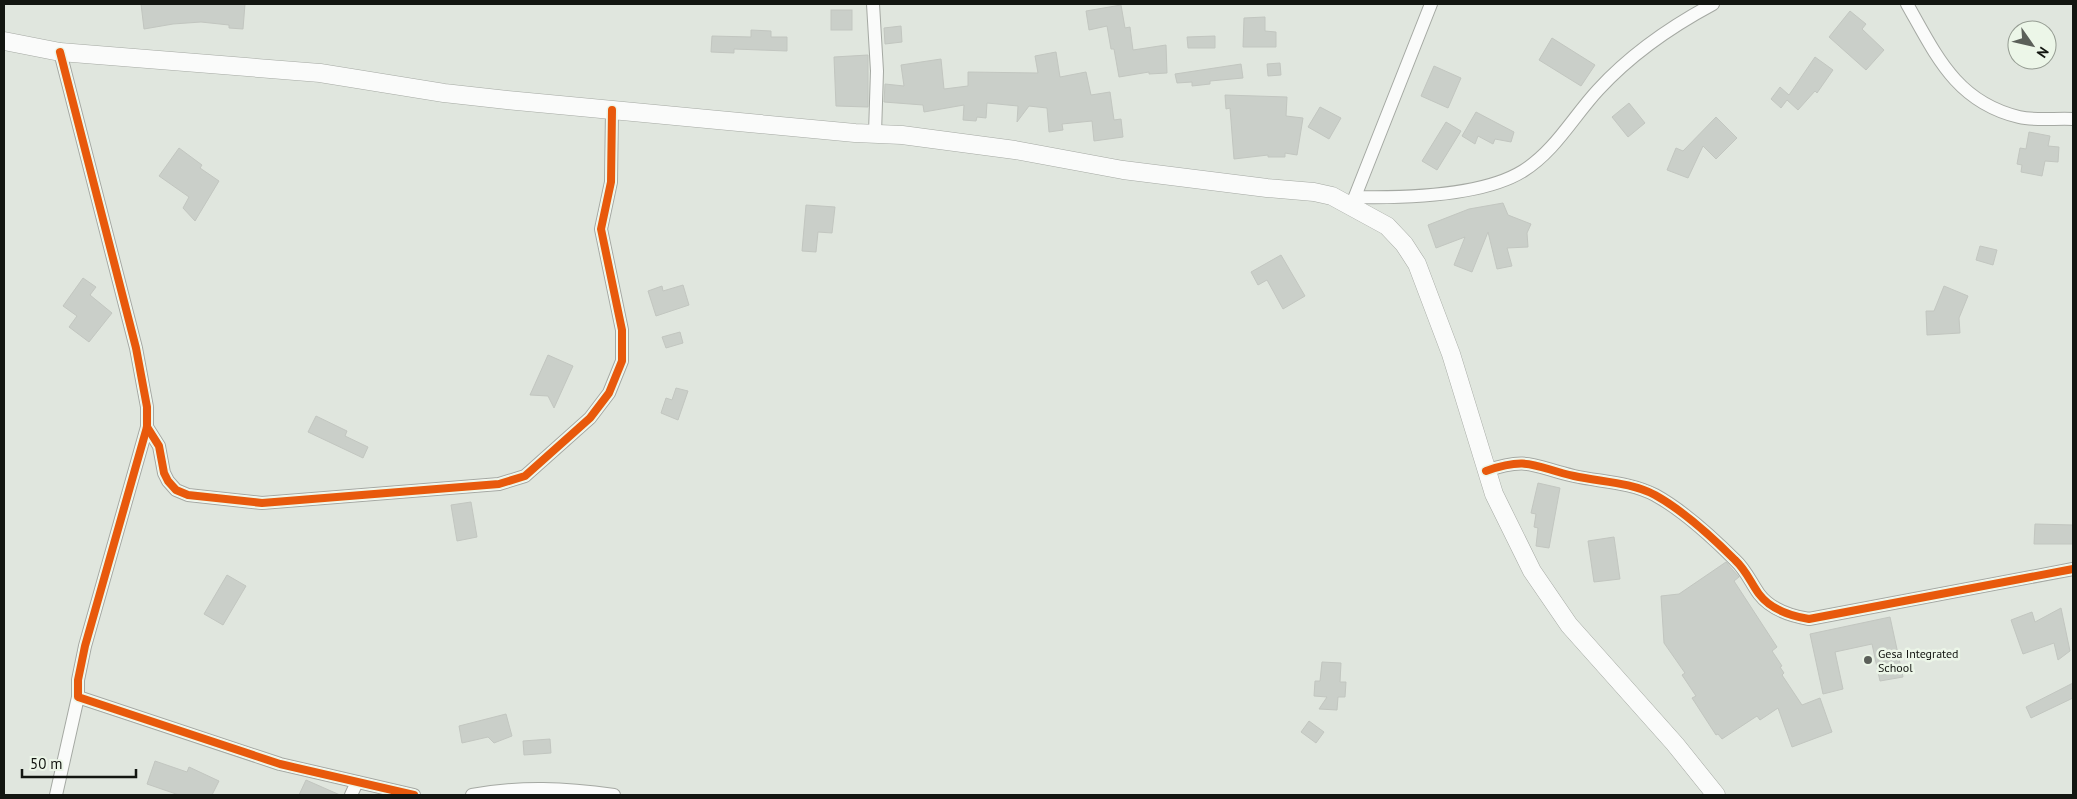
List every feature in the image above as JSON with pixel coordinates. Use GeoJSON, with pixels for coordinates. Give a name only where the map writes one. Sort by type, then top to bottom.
{"type":"FeatureCollection","features":[{"type":"Feature","properties":{"kind":"main road"},"geometry":{"type":"LineString","coordinates":[[4,41],[60,52],[320,73],[444,92],[612,110],[855,133],[902,135],[1015,150],[1123,170],[1314,192],[1353,202],[1387,226],[1404,244],[1417,264],[1451,354],[1494,494],[1518,546],[1551,601],[1614,677],[1675,744],[1716,795]]}},
{"type":"Feature","properties":{"kind":"street"},"geometry":{"type":"LineString","coordinates":[[873,4],[877,71],[875,133]]}},
{"type":"Feature","properties":{"kind":"street"},"geometry":{"type":"LineString","coordinates":[[1431,4],[1353,202],[1467,190],[1497,182],[1523,171],[1551,147],[1589,100],[1625,64],[1687,18],[1713,4]]}},
{"type":"Feature","properties":{"kind":"street"},"geometry":{"type":"LineString","coordinates":[[1907,4],[1938,58],[1951,76],[1985,104],[2020,117],[2073,119]]}},
{"type":"Feature","properties":{"kind":"street"},"geometry":{"type":"LineString","coordinates":[[56,795],[78,697],[78,680],[84,646],[147,427],[147,407],[136,348],[60,52]]}},
{"type":"Feature","properties":{"kind":"street"},"geometry":{"type":"LineString","coordinates":[[147,427],[159,446],[164,473],[168,481],[176,490],[188,495],[262,503],[499,484],[526,476],[590,418],[609,393],[622,362],[622,330],[601,229],[611,182],[612,110]]}},
{"type":"Feature","properties":{"kind":"street"},"geometry":{"type":"LineString","coordinates":[[1486,471],[1507,464],[1527,462],[1585,478],[1633,486],[1655,495],[1674,508],[1737,561],[1760,595],[1769,604],[1794,616],[1809,619],[2073,569]]}},
{"type":"Feature","properties":{"kind":"street"},"geometry":{"type":"LineString","coordinates":[[78,697],[280,764],[414,795]]}},
{"type":"Feature","properties":{"kind":"street"},"geometry":{"type":"LineString","coordinates":[[351,795],[358,782]]}},
{"type":"Feature","properties":{"kind":"street"},"geometry":{"type":"LineString","coordinates":[[472,795],[574,789],[614,795]]}},
{"type":"Feature","properties":{"kind":"building"},"geometry":{"type":"Polygon","coordinates":[[[141,4],[245,4],[243,29],[229,28],[229,25],[201,22],[144,29],[141,4]]]}},
{"type":"Feature","properties":{"kind":"building"},"geometry":{"type":"Polygon","coordinates":[[[1121,5],[1125,28],[1130,27],[1133,50],[1166,45],[1167,73],[1149,74],[1149,72],[1119,77],[1114,49],[1111,49],[1107,26],[1089,30],[1086,11],[1121,5]]]}},
{"type":"Feature","properties":{"kind":"building"},"geometry":{"type":"Polygon","coordinates":[[[831,10],[852,10],[852,30],[831,30],[831,10]]]}},
{"type":"Feature","properties":{"kind":"building"},"geometry":{"type":"Polygon","coordinates":[[[1850,11],[1866,24],[1862,29],[1884,50],[1866,70],[1829,37],[1850,11]]]}},
{"type":"Feature","properties":{"kind":"building"},"geometry":{"type":"Polygon","coordinates":[[[1265,17],[1265,31],[1276,32],[1276,47],[1243,47],[1244,18],[1265,17]]]}},
{"type":"Feature","properties":{"kind":"building"},"geometry":{"type":"Polygon","coordinates":[[[901,26],[902,42],[885,44],[884,28],[901,26]]]}},
{"type":"Feature","properties":{"kind":"building"},"geometry":{"type":"Polygon","coordinates":[[[751,30],[771,31],[771,37],[787,37],[787,51],[734,49],[734,53],[711,52],[712,36],[751,37],[751,30]]]}},
{"type":"Feature","properties":{"kind":"building"},"geometry":{"type":"Polygon","coordinates":[[[1215,36],[1215,48],[1188,48],[1187,37],[1215,36]]]}},
{"type":"Feature","properties":{"kind":"building"},"geometry":{"type":"Polygon","coordinates":[[[1552,38],[1595,65],[1581,86],[1539,60],[1552,38]]]}},
{"type":"Feature","properties":{"kind":"building"},"geometry":{"type":"Polygon","coordinates":[[[1056,52],[1060,77],[1086,72],[1091,95],[1110,92],[1114,120],[1121,119],[1123,137],[1094,141],[1092,121],[1062,124],[1063,130],[1049,132],[1047,108],[1029,106],[1017,122],[1018,106],[987,103],[986,118],[977,117],[976,121],[963,120],[964,105],[924,112],[923,105],[884,102],[885,84],[904,86],[901,65],[941,59],[944,89],[968,86],[968,72],[1038,73],[1035,56],[1056,52]]]}},
{"type":"Feature","properties":{"kind":"building"},"geometry":{"type":"Polygon","coordinates":[[[868,55],[868,107],[836,106],[834,57],[868,55]]]}},
{"type":"Feature","properties":{"kind":"building"},"geometry":{"type":"Polygon","coordinates":[[[1815,57],[1833,70],[1817,93],[1815,91],[1798,110],[1787,100],[1781,108],[1771,99],[1780,87],[1789,95],[1815,57]]]}},
{"type":"Feature","properties":{"kind":"building"},"geometry":{"type":"Polygon","coordinates":[[[1280,63],[1281,75],[1268,76],[1267,64],[1280,63]]]}},
{"type":"Feature","properties":{"kind":"building"},"geometry":{"type":"Polygon","coordinates":[[[1241,64],[1243,78],[1210,81],[1210,84],[1192,86],[1192,82],[1177,83],[1175,74],[1241,64]]]}},
{"type":"Feature","properties":{"kind":"building"},"geometry":{"type":"Polygon","coordinates":[[[1434,66],[1461,78],[1448,108],[1421,96],[1434,66]]]}},
{"type":"Feature","properties":{"kind":"building"},"geometry":{"type":"Polygon","coordinates":[[[1225,95],[1287,97],[1286,116],[1303,118],[1297,155],[1285,153],[1285,157],[1268,157],[1268,155],[1234,159],[1230,108],[1226,109],[1225,95]]]}},
{"type":"Feature","properties":{"kind":"building"},"geometry":{"type":"Polygon","coordinates":[[[1629,103],[1645,123],[1628,137],[1612,117],[1629,103]]]}},
{"type":"Feature","properties":{"kind":"building"},"geometry":{"type":"Polygon","coordinates":[[[1320,107],[1341,118],[1329,139],[1308,127],[1320,107]]]}},
{"type":"Feature","properties":{"kind":"building"},"geometry":{"type":"Polygon","coordinates":[[[1476,112],[1514,132],[1511,142],[1495,139],[1493,144],[1478,136],[1475,144],[1462,136],[1476,112]]]}},
{"type":"Feature","properties":{"kind":"building"},"geometry":{"type":"Polygon","coordinates":[[[1716,117],[1737,138],[1716,159],[1703,146],[1688,178],[1667,170],[1676,148],[1683,151],[1716,117]]]}},
{"type":"Feature","properties":{"kind":"building"},"geometry":{"type":"Polygon","coordinates":[[[1446,122],[1461,131],[1437,170],[1422,161],[1446,122]]]}},
{"type":"Feature","properties":{"kind":"building"},"geometry":{"type":"Polygon","coordinates":[[[2029,132],[2050,136],[2048,146],[2059,147],[2058,162],[2045,161],[2042,176],[2021,172],[2022,165],[2017,164],[2020,148],[2026,149],[2029,132]]]}},
{"type":"Feature","properties":{"kind":"building"},"geometry":{"type":"Polygon","coordinates":[[[179,148],[202,165],[200,168],[219,181],[195,221],[183,208],[189,197],[159,176],[179,148]]]}},
{"type":"Feature","properties":{"kind":"building"},"geometry":{"type":"Polygon","coordinates":[[[1503,203],[1508,215],[1531,224],[1527,233],[1528,247],[1507,248],[1512,266],[1497,269],[1488,232],[1472,272],[1454,265],[1465,237],[1436,248],[1428,225],[1469,209],[1503,203]]]}},
{"type":"Feature","properties":{"kind":"building"},"geometry":{"type":"Polygon","coordinates":[[[806,205],[835,207],[832,233],[818,232],[816,252],[802,251],[806,205]]]}},
{"type":"Feature","properties":{"kind":"building"},"geometry":{"type":"Polygon","coordinates":[[[1980,246],[1997,250],[1993,265],[1976,260],[1980,246]]]}},
{"type":"Feature","properties":{"kind":"building"},"geometry":{"type":"Polygon","coordinates":[[[1281,255],[1305,296],[1283,309],[1267,280],[1258,285],[1251,272],[1281,255]]]}},
{"type":"Feature","properties":{"kind":"building"},"geometry":{"type":"Polygon","coordinates":[[[83,278],[96,287],[90,295],[112,313],[89,342],[69,327],[77,316],[63,306],[83,278]]]}},
{"type":"Feature","properties":{"kind":"building"},"geometry":{"type":"Polygon","coordinates":[[[683,285],[689,305],[656,316],[648,291],[662,286],[663,291],[683,285]]]}},
{"type":"Feature","properties":{"kind":"building"},"geometry":{"type":"Polygon","coordinates":[[[1944,286],[1968,296],[1959,318],[1960,333],[1927,335],[1926,311],[1934,311],[1944,286]]]}},
{"type":"Feature","properties":{"kind":"building"},"geometry":{"type":"Polygon","coordinates":[[[680,332],[683,343],[666,348],[662,337],[680,332]]]}},
{"type":"Feature","properties":{"kind":"building"},"geometry":{"type":"Polygon","coordinates":[[[548,355],[573,366],[554,408],[548,396],[530,395],[548,355]]]}},
{"type":"Feature","properties":{"kind":"building"},"geometry":{"type":"Polygon","coordinates":[[[676,388],[688,391],[678,420],[661,413],[666,398],[672,400],[676,388]]]}},
{"type":"Feature","properties":{"kind":"building"},"geometry":{"type":"Polygon","coordinates":[[[316,416],[347,431],[345,436],[368,447],[363,458],[308,432],[316,416]]]}},
{"type":"Feature","properties":{"kind":"building"},"geometry":{"type":"Polygon","coordinates":[[[1538,483],[1560,488],[1549,548],[1536,546],[1538,528],[1534,527],[1536,514],[1531,513],[1538,483]]]}},
{"type":"Feature","properties":{"kind":"building"},"geometry":{"type":"Polygon","coordinates":[[[471,502],[477,537],[457,541],[451,505],[471,502]]]}},
{"type":"Feature","properties":{"kind":"building"},"geometry":{"type":"Polygon","coordinates":[[[2035,524],[2073,525],[2073,544],[2034,544],[2035,524]]]}},
{"type":"Feature","properties":{"kind":"building"},"geometry":{"type":"Polygon","coordinates":[[[1614,537],[1620,579],[1594,582],[1588,541],[1614,537]]]}},
{"type":"Feature","properties":{"kind":"building"},"geometry":{"type":"Polygon","coordinates":[[[1726,562],[1739,577],[1734,581],[1777,647],[1772,651],[1782,666],[1780,667],[1784,673],[1782,675],[1802,705],[1820,698],[1832,732],[1792,747],[1778,708],[1760,720],[1757,716],[1722,739],[1718,734],[1716,735],[1692,698],[1696,696],[1682,675],[1685,673],[1664,643],[1661,596],[1679,594],[1726,562]]]}},
{"type":"Feature","properties":{"kind":"building"},"geometry":{"type":"Polygon","coordinates":[[[227,575],[246,586],[223,625],[204,614],[227,575]]]}},
{"type":"Feature","properties":{"kind":"building"},"geometry":{"type":"Polygon","coordinates":[[[2061,608],[2070,651],[2058,660],[2054,643],[2023,654],[2011,620],[2032,612],[2035,622],[2061,608]]]}},
{"type":"Feature","properties":{"kind":"building"},"geometry":{"type":"Polygon","coordinates":[[[1890,617],[1903,677],[1880,681],[1872,644],[1835,652],[1843,689],[1823,694],[1810,634],[1890,617]]]}},
{"type":"Feature","properties":{"kind":"building"},"geometry":{"type":"Polygon","coordinates":[[[1322,662],[1341,663],[1340,682],[1346,682],[1345,697],[1338,697],[1337,710],[1319,709],[1327,697],[1314,696],[1315,681],[1320,681],[1322,662]]]}},
{"type":"Feature","properties":{"kind":"building"},"geometry":{"type":"Polygon","coordinates":[[[2073,683],[2073,698],[2031,718],[2026,707],[2073,683]]]}},
{"type":"Feature","properties":{"kind":"building"},"geometry":{"type":"Polygon","coordinates":[[[506,714],[512,736],[494,743],[488,737],[462,743],[459,726],[506,714]]]}},
{"type":"Feature","properties":{"kind":"building"},"geometry":{"type":"Polygon","coordinates":[[[1309,721],[1324,732],[1316,743],[1301,732],[1309,721]]]}},
{"type":"Feature","properties":{"kind":"building"},"geometry":{"type":"Polygon","coordinates":[[[550,739],[551,753],[524,755],[523,741],[550,739]]]}},
{"type":"Feature","properties":{"kind":"building"},"geometry":{"type":"Polygon","coordinates":[[[155,761],[187,772],[189,767],[219,781],[212,795],[179,795],[147,784],[155,761]]]}},
{"type":"Feature","properties":{"kind":"building"},"geometry":{"type":"Polygon","coordinates":[[[306,780],[340,795],[299,795],[306,780]]]}},
{"type":"Feature","properties":{"kind":"cycle path"},"geometry":{"type":"LineString","coordinates":[[60,52],[136,348],[147,407],[147,427],[85,646],[78,680],[78,697],[280,764],[414,795]]}},
{"type":"Feature","properties":{"kind":"cycle path"},"geometry":{"type":"LineString","coordinates":[[147,427],[159,446],[164,473],[168,481],[176,490],[188,495],[262,503],[499,484],[525,476],[590,418],[609,393],[622,361],[622,330],[601,229],[611,182],[612,110]]}},
{"type":"Feature","properties":{"kind":"cycle path"},"geometry":{"type":"LineString","coordinates":[[1486,471],[1512,464],[1531,464],[1574,476],[1636,487],[1655,495],[1666,501],[1717,542],[1739,564],[1764,600],[1788,614],[1809,619],[2073,569]]}},
{"type":"Feature","properties":{"kind":"place","name":"Gesa Integrated School"},"geometry":{"type":"Point","coordinates":[1868,660]}}]}
